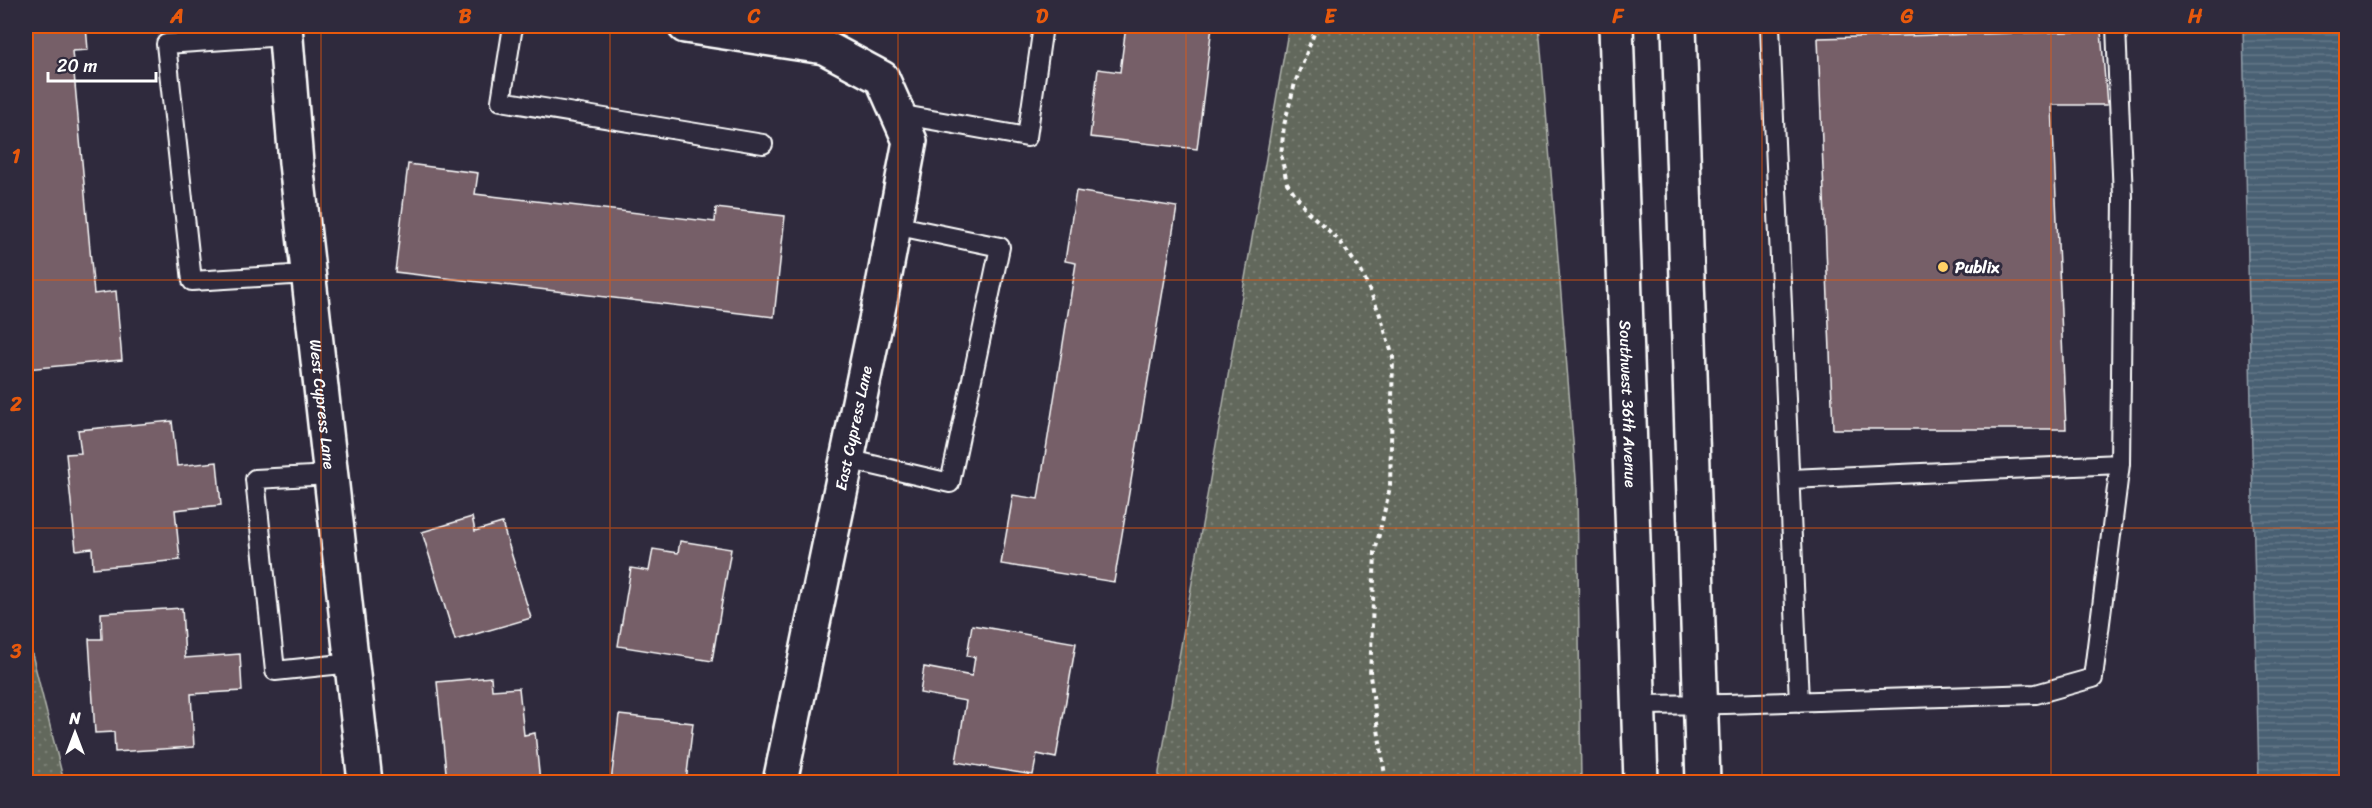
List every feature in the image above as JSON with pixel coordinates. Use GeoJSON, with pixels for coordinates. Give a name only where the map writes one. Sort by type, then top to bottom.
{"type":"FeatureCollection","features":[{"type":"Feature","properties":{"kind":"street"},"geometry":{"type":"LineString","coordinates":[[685,26],[803,35]]}},
{"type":"Feature","properties":{"kind":"street","name":"Southwest 36th Avenue"},"geometry":{"type":"LineString","coordinates":[[1616,26],[1641,783]]}},
{"type":"Feature","properties":{"kind":"street"},"geometry":{"type":"LineString","coordinates":[[1679,26],[1703,783]]}},
{"type":"Feature","properties":{"kind":"street","name":"West Cypress Lane"},"geometry":{"type":"LineString","coordinates":[[286,31],[296,163],[365,783]]}},
{"type":"Feature","properties":{"kind":"street","name":"East Cypress Lane"},"geometry":{"type":"LineString","coordinates":[[780,783],[910,141],[882,78],[803,35]]}},
{"type":"Feature","properties":{"kind":"lane"},"geometry":{"type":"LineString","coordinates":[[513,26],[501,101],[763,144]]}},
{"type":"Feature","properties":{"kind":"lane"},"geometry":{"type":"LineString","coordinates":[[898,114],[1027,137],[1043,26]]}},
{"type":"Feature","properties":{"kind":"lane"},"geometry":{"type":"LineString","coordinates":[[1770,26],[1799,702]]}},
{"type":"Feature","properties":{"kind":"lane"},"geometry":{"type":"LineString","coordinates":[[1637,705],[2036,694],[2093,678],[2120,464],[2123,198],[2116,26]]}},
{"type":"Feature","properties":{"kind":"lane"},"geometry":{"type":"LineString","coordinates":[[286,31],[166,44],[192,281],[308,274]]}},
{"type":"Feature","properties":{"kind":"lane"},"geometry":{"type":"LineString","coordinates":[[847,459],[950,483],[1000,247],[894,225]]}},
{"type":"Feature","properties":{"kind":"lane"},"geometry":{"type":"LineString","coordinates":[[1791,479],[2120,464]]}},
{"type":"Feature","properties":{"kind":"lane"},"geometry":{"type":"LineString","coordinates":[[331,476],[255,479],[275,671],[352,663]]}},
{"type":"Feature","properties":{"kind":"path"},"geometry":{"type":"LineString","coordinates":[[1317,26],[1294,83],[1284,124],[1281,155],[1287,183],[1308,212],[1339,240],[1361,271],[1379,312],[1393,357],[1390,488],[1375,552],[1370,676],[1386,783]]}},
{"type":"Feature","properties":{"kind":"green space"},"geometry":{"type":"Polygon","coordinates":[[[1289,26],[1539,26],[1577,490],[1581,782],[1159,782],[1289,26]]]}},
{"type":"Feature","properties":{"kind":"green space"},"geometry":{"type":"Polygon","coordinates":[[[26,630],[64,782],[26,782],[26,630]]]}},
{"type":"Feature","properties":{"kind":"water"},"geometry":{"type":"Polygon","coordinates":[[[2243,26],[2346,26],[2346,782],[2259,782],[2243,26]]]}},
{"type":"Feature","properties":{"kind":"building"},"geometry":{"type":"Polygon","coordinates":[[[26,26],[86,26],[88,50],[72,51],[94,294],[116,291],[122,360],[26,369],[26,26]]]}},
{"type":"Feature","properties":{"kind":"building"},"geometry":{"type":"Polygon","coordinates":[[[1126,26],[1212,26],[1197,149],[1090,137],[1098,69],[1120,72],[1126,26]]]}},
{"type":"Feature","properties":{"kind":"building","name":"Publix"},"geometry":{"type":"Polygon","coordinates":[[[2101,31],[2107,105],[2052,105],[2066,429],[1833,429],[1818,38],[2101,31]]]}},
{"type":"Feature","properties":{"kind":"building"},"geometry":{"type":"Polygon","coordinates":[[[408,164],[478,173],[475,194],[715,222],[716,208],[785,216],[774,317],[395,272],[408,164]]]}},
{"type":"Feature","properties":{"kind":"building"},"geometry":{"type":"Polygon","coordinates":[[[1076,191],[1177,207],[1114,582],[1001,564],[1013,495],[1038,499],[1076,263],[1065,261],[1076,191]]]}},
{"type":"Feature","properties":{"kind":"building"},"geometry":{"type":"Polygon","coordinates":[[[172,421],[177,466],[217,462],[221,505],[175,510],[180,560],[93,568],[92,548],[76,550],[66,454],[81,453],[78,430],[172,421]]]}},
{"type":"Feature","properties":{"kind":"building"},"geometry":{"type":"Polygon","coordinates":[[[472,517],[475,531],[502,523],[531,618],[455,640],[422,532],[472,517]]]}},
{"type":"Feature","properties":{"kind":"building"},"geometry":{"type":"Polygon","coordinates":[[[680,541],[731,549],[712,661],[618,646],[631,568],[649,571],[653,549],[678,553],[680,541]]]}},
{"type":"Feature","properties":{"kind":"building"},"geometry":{"type":"Polygon","coordinates":[[[182,608],[185,658],[240,654],[242,691],[191,694],[194,747],[115,752],[114,732],[95,733],[89,639],[102,639],[101,613],[182,608]]]}},
{"type":"Feature","properties":{"kind":"building"},"geometry":{"type":"Polygon","coordinates":[[[972,625],[1076,643],[1056,758],[1037,754],[1033,775],[956,762],[966,701],[920,693],[924,667],[972,676],[975,657],[967,656],[972,625]]]}},
{"type":"Feature","properties":{"kind":"building"},"geometry":{"type":"Polygon","coordinates":[[[491,677],[492,690],[519,688],[524,735],[535,733],[540,782],[447,782],[437,682],[491,677]]]}},
{"type":"Feature","properties":{"kind":"building"},"geometry":{"type":"Polygon","coordinates":[[[619,715],[693,723],[686,782],[611,782],[619,715]]]}},
{"type":"Feature","properties":{"kind":"place","name":"Publix"},"geometry":{"type":"Point","coordinates":[1943,267]}}]}
